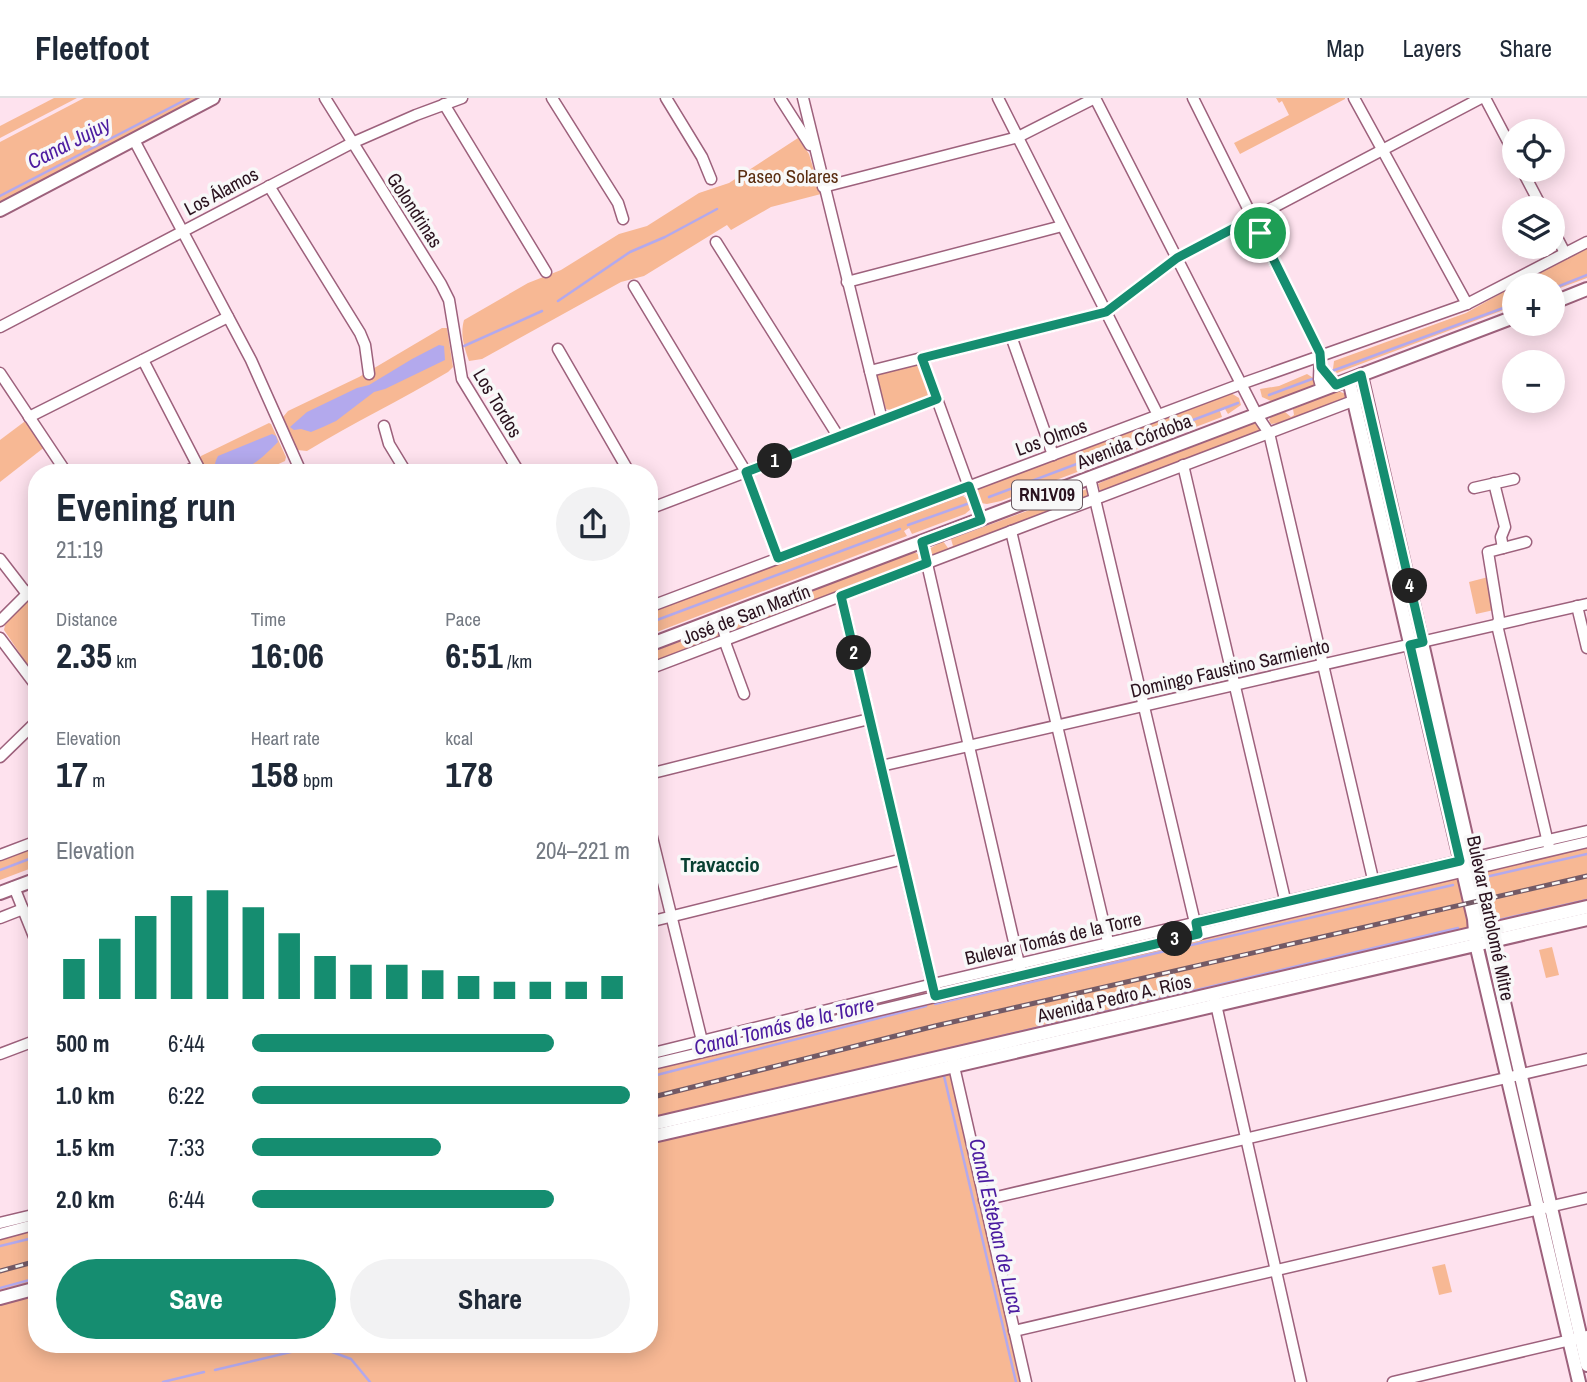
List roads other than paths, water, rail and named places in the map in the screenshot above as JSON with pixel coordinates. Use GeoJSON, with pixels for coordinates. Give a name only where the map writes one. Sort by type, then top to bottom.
{"type":"FeatureCollection","features":[{"type":"Feature","properties":{"kind":"main road"},"geometry":{"type":"LineString","coordinates":[[0,210],[213,98]]}},
{"type":"Feature","properties":{"kind":"main road"},"geometry":{"type":"LineString","coordinates":[[1565,298],[1587,289]]}},
{"type":"Feature","properties":{"kind":"main road","name":"Avenida Córdoba"},"geometry":{"type":"LineString","coordinates":[[658,642],[1502,322]]}},
{"type":"Feature","properties":{"kind":"main road","name":"Bulevar Bartolomé Mitre"},"geometry":{"type":"LineString","coordinates":[[1349,380],[1366,396],[1416,644]]}},
{"type":"Feature","properties":{"kind":"main road","name":"Bulevar Bartolomé Mitre"},"geometry":{"type":"LineString","coordinates":[[1349,380],[1416,644],[1544,1208],[1587,1365]]}},
{"type":"Feature","properties":{"kind":"main road"},"geometry":{"type":"LineString","coordinates":[[0,893],[28,882]]}},
{"type":"Feature","properties":{"kind":"main road","name":"Avenida Pedro A. Ríos"},"geometry":{"type":"LineString","coordinates":[[658,1132],[666,1127],[1481,937],[1587,907]]}},
{"type":"Feature","properties":{"kind":"main road","name":"Avenida Pedro A. Ríos"},"geometry":{"type":"LineString","coordinates":[[1481,937],[1587,919]]}},
{"type":"Feature","properties":{"kind":"main road","name":"Avenida Pedro A. Ríos"},"geometry":{"type":"LineString","coordinates":[[658,1126],[666,1127]]}},
{"type":"Feature","properties":{"kind":"main road"},"geometry":{"type":"LineString","coordinates":[[0,1298],[28,1291]]}},
{"type":"Feature","properties":{"kind":"main road","name":"Bulevar Bartolomé Mitre"},"geometry":{"type":"LineString","coordinates":[[1579,1338],[1579,1382]]}},
{"type":"Feature","properties":{"kind":"street","name":"Golondrinas"},"geometry":{"type":"LineString","coordinates":[[325,98],[441,284],[449,300],[456,349]]}},
{"type":"Feature","properties":{"kind":"street","name":"Los Álamos"},"geometry":{"type":"LineString","coordinates":[[0,327],[352,143],[462,98]]}},
{"type":"Feature","properties":{"kind":"street"},"geometry":{"type":"LineString","coordinates":[[552,98],[618,203],[623,219]]}},
{"type":"Feature","properties":{"kind":"street"},"geometry":{"type":"LineString","coordinates":[[666,98],[702,157],[711,180]]}},
{"type":"Feature","properties":{"kind":"street"},"geometry":{"type":"LineString","coordinates":[[780,98],[814,151]]}},
{"type":"Feature","properties":{"kind":"street"},"geometry":{"type":"LineString","coordinates":[[803,98],[882,420]]}},
{"type":"Feature","properties":{"kind":"street"},"geometry":{"type":"LineString","coordinates":[[998,98],[1158,415]]}},
{"type":"Feature","properties":{"kind":"street"},"geometry":{"type":"LineString","coordinates":[[823,187],[1018,137],[1095,98],[1257,415],[1269,433],[1375,887]]}},
{"type":"Feature","properties":{"kind":"street","name":"Bulevar Bartolomé Mitre"},"geometry":{"type":"LineString","coordinates":[[1193,98],[1320,362],[1319,379],[1322,390]]}},
{"type":"Feature","properties":{"kind":"street"},"geometry":{"type":"LineString","coordinates":[[1354,98],[1467,304]]}},
{"type":"Feature","properties":{"kind":"street"},"geometry":{"type":"LineString","coordinates":[[870,371],[1106,312],[1177,258],[1483,98],[1502,132]]}},
{"type":"Feature","properties":{"kind":"street"},"geometry":{"type":"LineString","coordinates":[[444,104],[546,272]]}},
{"type":"Feature","properties":{"kind":"street"},"geometry":{"type":"LineString","coordinates":[[134,140],[251,360],[297,464]]}},
{"type":"Feature","properties":{"kind":"street"},"geometry":{"type":"LineString","coordinates":[[269,186],[360,333],[365,345],[369,374]]}},
{"type":"Feature","properties":{"kind":"street"},"geometry":{"type":"LineString","coordinates":[[847,282],[1062,226]]}},
{"type":"Feature","properties":{"kind":"street"},"geometry":{"type":"LineString","coordinates":[[716,242],[838,436]]}},
{"type":"Feature","properties":{"kind":"street","name":"Los Olmos"},"geometry":{"type":"LineString","coordinates":[[1565,253],[1587,242]]}},
{"type":"Feature","properties":{"kind":"street","name":"Los Olmos"},"geometry":{"type":"LineString","coordinates":[[658,604],[1241,384],[1320,362],[1467,304],[1553,259]]}},
{"type":"Feature","properties":{"kind":"street"},"geometry":{"type":"LineString","coordinates":[[634,286],[746,472],[778,558]]}},
{"type":"Feature","properties":{"kind":"street"},"geometry":{"type":"LineString","coordinates":[[29,417],[228,317]]}},
{"type":"Feature","properties":{"kind":"street"},"geometry":{"type":"LineString","coordinates":[[1011,335],[1053,455]]}},
{"type":"Feature","properties":{"kind":"street","name":"Los Tordos"},"geometry":{"type":"LineString","coordinates":[[456,349],[462,379],[514,464]]}},
{"type":"Feature","properties":{"kind":"street"},"geometry":{"type":"LineString","coordinates":[[558,349],[624,464]]}},
{"type":"Feature","properties":{"kind":"street"},"geometry":{"type":"LineString","coordinates":[[922,358],[981,520]]}},
{"type":"Feature","properties":{"kind":"street"},"geometry":{"type":"LineString","coordinates":[[143,360],[196,464]]}},
{"type":"Feature","properties":{"kind":"street","name":"Bulevar Bartolomé Mitre"},"geometry":{"type":"LineString","coordinates":[[1320,362],[1349,380]]}},
{"type":"Feature","properties":{"kind":"street"},"geometry":{"type":"LineString","coordinates":[[0,373],[61,464]]}},
{"type":"Feature","properties":{"kind":"street","name":"José de San Martín"},"geometry":{"type":"LineString","coordinates":[[658,666],[1366,396]]}},
{"type":"Feature","properties":{"kind":"street"},"geometry":{"type":"LineString","coordinates":[[658,506],[937,399]]}},
{"type":"Feature","properties":{"kind":"street"},"geometry":{"type":"LineString","coordinates":[[384,426],[389,444],[401,464]]}},
{"type":"Feature","properties":{"kind":"street"},"geometry":{"type":"LineString","coordinates":[[1183,465],[1287,907]]}},
{"type":"Feature","properties":{"kind":"street"},"geometry":{"type":"LineString","coordinates":[[1090,478],[1197,929]]}},
{"type":"Feature","properties":{"kind":"street"},"geometry":{"type":"LineString","coordinates":[[1474,488],[1514,479]]}},
{"type":"Feature","properties":{"kind":"street"},"geometry":{"type":"LineString","coordinates":[[1494,483],[1505,527],[1500,537],[1503,548]]}},
{"type":"Feature","properties":{"kind":"street"},"geometry":{"type":"LineString","coordinates":[[1011,531],[1110,949]]}},
{"type":"Feature","properties":{"kind":"street"},"geometry":{"type":"LineString","coordinates":[[922,542],[1021,970]]}},
{"type":"Feature","properties":{"kind":"street"},"geometry":{"type":"LineString","coordinates":[[1525,542],[1488,552],[1499,619],[1497,625],[1549,846]]}},
{"type":"Feature","properties":{"kind":"street"},"geometry":{"type":"LineString","coordinates":[[0,559],[27,594],[0,621]]}},
{"type":"Feature","properties":{"kind":"street"},"geometry":{"type":"LineString","coordinates":[[841,596],[935,996]]}},
{"type":"Feature","properties":{"kind":"street"},"geometry":{"type":"LineString","coordinates":[[1582,605],[1587,648]]}},
{"type":"Feature","properties":{"kind":"street","name":"Domingo Faustino Sarmiento"},"geometry":{"type":"LineString","coordinates":[[881,766],[1582,605]]}},
{"type":"Feature","properties":{"kind":"street"},"geometry":{"type":"LineString","coordinates":[[720,619],[726,645],[744,694]]}},
{"type":"Feature","properties":{"kind":"street"},"geometry":{"type":"LineString","coordinates":[[0,638],[28,675]]}},
{"type":"Feature","properties":{"kind":"street"},"geometry":{"type":"LineString","coordinates":[[658,772],[869,719]]}},
{"type":"Feature","properties":{"kind":"street"},"geometry":{"type":"LineString","coordinates":[[0,757],[28,730]]}},
{"type":"Feature","properties":{"kind":"street","name":"Bulevar Tomás de la Torre"},"geometry":{"type":"LineString","coordinates":[[1549,846],[1587,831]]}},
{"type":"Feature","properties":{"kind":"street","name":"Bulevar Tomás de la Torre"},"geometry":{"type":"LineString","coordinates":[[658,1053],[703,1046],[935,996],[1021,970],[1287,907],[1549,846],[1587,842]]}},
{"type":"Feature","properties":{"kind":"street"},"geometry":{"type":"LineString","coordinates":[[0,855],[28,844]]}},
{"type":"Feature","properties":{"kind":"street"},"geometry":{"type":"LineString","coordinates":[[658,920],[903,859]]}},
{"type":"Feature","properties":{"kind":"street"},"geometry":{"type":"LineString","coordinates":[[658,861],[703,1046]]}},
{"type":"Feature","properties":{"kind":"street"},"geometry":{"type":"LineString","coordinates":[[14,887],[28,922]]}},
{"type":"Feature","properties":{"kind":"street"},"geometry":{"type":"LineString","coordinates":[[0,918],[23,909]]}},
{"type":"Feature","properties":{"kind":"street","name":"Bulevar Tomás de la Torre"},"geometry":{"type":"LineString","coordinates":[[658,1062],[703,1046],[933,984],[1021,970]]}},
{"type":"Feature","properties":{"kind":"street"},"geometry":{"type":"LineString","coordinates":[[1215,1000],[1301,1382]]}},
{"type":"Feature","properties":{"kind":"street"},"geometry":{"type":"LineString","coordinates":[[0,1054],[28,1043]]}},
{"type":"Feature","properties":{"kind":"street"},"geometry":{"type":"LineString","coordinates":[[984,1200],[1587,1059]]}},
{"type":"Feature","properties":{"kind":"street"},"geometry":{"type":"LineString","coordinates":[[952,1061],[1026,1382]]}},
{"type":"Feature","properties":{"kind":"street"},"geometry":{"type":"LineString","coordinates":[[1014,1331],[1587,1198]]}},
{"type":"Feature","properties":{"kind":"street"},"geometry":{"type":"LineString","coordinates":[[0,1223],[28,1215]]}},
{"type":"Feature","properties":{"kind":"street"},"geometry":{"type":"LineString","coordinates":[[0,1234],[28,1226]]}},
{"type":"Feature","properties":{"kind":"street"},"geometry":{"type":"LineString","coordinates":[[1394,1382],[1579,1338]]}},
{"type":"Feature","properties":{"kind":"waterway","name":"Canal Jujuy"},"geometry":{"type":"LineString","coordinates":[[0,196],[189,98]]}},
{"type":"Feature","properties":{"kind":"waterway"},"geometry":{"type":"LineString","coordinates":[[558,301],[630,252],[717,209]]}},
{"type":"Feature","properties":{"kind":"waterway"},"geometry":{"type":"LineString","coordinates":[[1565,284],[1587,275]]}},
{"type":"Feature","properties":{"kind":"waterway"},"geometry":{"type":"LineString","coordinates":[[1332,371],[1502,308]]}},
{"type":"Feature","properties":{"kind":"waterway"},"geometry":{"type":"LineString","coordinates":[[464,346],[542,311]]}},
{"type":"Feature","properties":{"kind":"waterway"},"geometry":{"type":"LineString","coordinates":[[1269,395],[1312,379]]}},
{"type":"Feature","properties":{"kind":"waterway"},"geometry":{"type":"LineString","coordinates":[[989,497],[1238,403]]}},
{"type":"Feature","properties":{"kind":"waterway"},"geometry":{"type":"LineString","coordinates":[[908,525],[967,504]]}},
{"type":"Feature","properties":{"kind":"waterway"},"geometry":{"type":"LineString","coordinates":[[658,620],[900,529]]}},
{"type":"Feature","properties":{"kind":"waterway","name":"Canal Tomás de la Torre"},"geometry":{"type":"LineString","coordinates":[[1490,876],[1587,854]]}},
{"type":"Feature","properties":{"kind":"waterway"},"geometry":{"type":"LineString","coordinates":[[0,870],[28,859]]}},
{"type":"Feature","properties":{"kind":"waterway","name":"Canal Tomás de la Torre"},"geometry":{"type":"LineString","coordinates":[[935,1004],[1453,885]]}},
{"type":"Feature","properties":{"kind":"waterway"},"geometry":{"type":"LineString","coordinates":[[1499,920],[1587,900]]}},
{"type":"Feature","properties":{"kind":"waterway"},"geometry":{"type":"LineString","coordinates":[[876,1066],[1458,928]]}},
{"type":"Feature","properties":{"kind":"waterway","name":"Canal Tomás de la Torre"},"geometry":{"type":"LineString","coordinates":[[658,1075],[926,1006]]}},
{"type":"Feature","properties":{"kind":"waterway","name":"Canal Esteban de Luca"},"geometry":{"type":"LineString","coordinates":[[944,1076],[1016,1382]]}},
{"type":"Feature","properties":{"kind":"waterway","name":"Canal Tomás de la Torre"},"geometry":{"type":"LineString","coordinates":[[0,1246],[28,1239]]}},
{"type":"Feature","properties":{"kind":"waterway"},"geometry":{"type":"LineString","coordinates":[[0,1288],[28,1280]]}},
{"type":"Feature","properties":{"kind":"waterway"},"geometry":{"type":"LineString","coordinates":[[215,1370],[287,1353]]}},
{"type":"Feature","properties":{"kind":"waterway"},"geometry":{"type":"LineString","coordinates":[[335,1353],[351,1359],[370,1382]]}},
{"type":"Feature","properties":{"kind":"waterway"},"geometry":{"type":"LineString","coordinates":[[163,1382],[204,1372]]}},
{"type":"Feature","properties":{"kind":"railway"},"geometry":{"type":"LineString","coordinates":[[658,1096],[935,1026],[1587,876]]}},
{"type":"Feature","properties":{"kind":"railway"},"geometry":{"type":"LineString","coordinates":[[0,1271],[28,1263]]}},
{"type":"Feature","properties":{"kind":"district","name":"Travaccio"},"geometry":{"type":"Point","coordinates":[720,865]}},
{"type":"Feature","properties":{"kind":"park label","name":"Paseo Solares"},"geometry":{"type":"Point","coordinates":[788,176]}}]}
